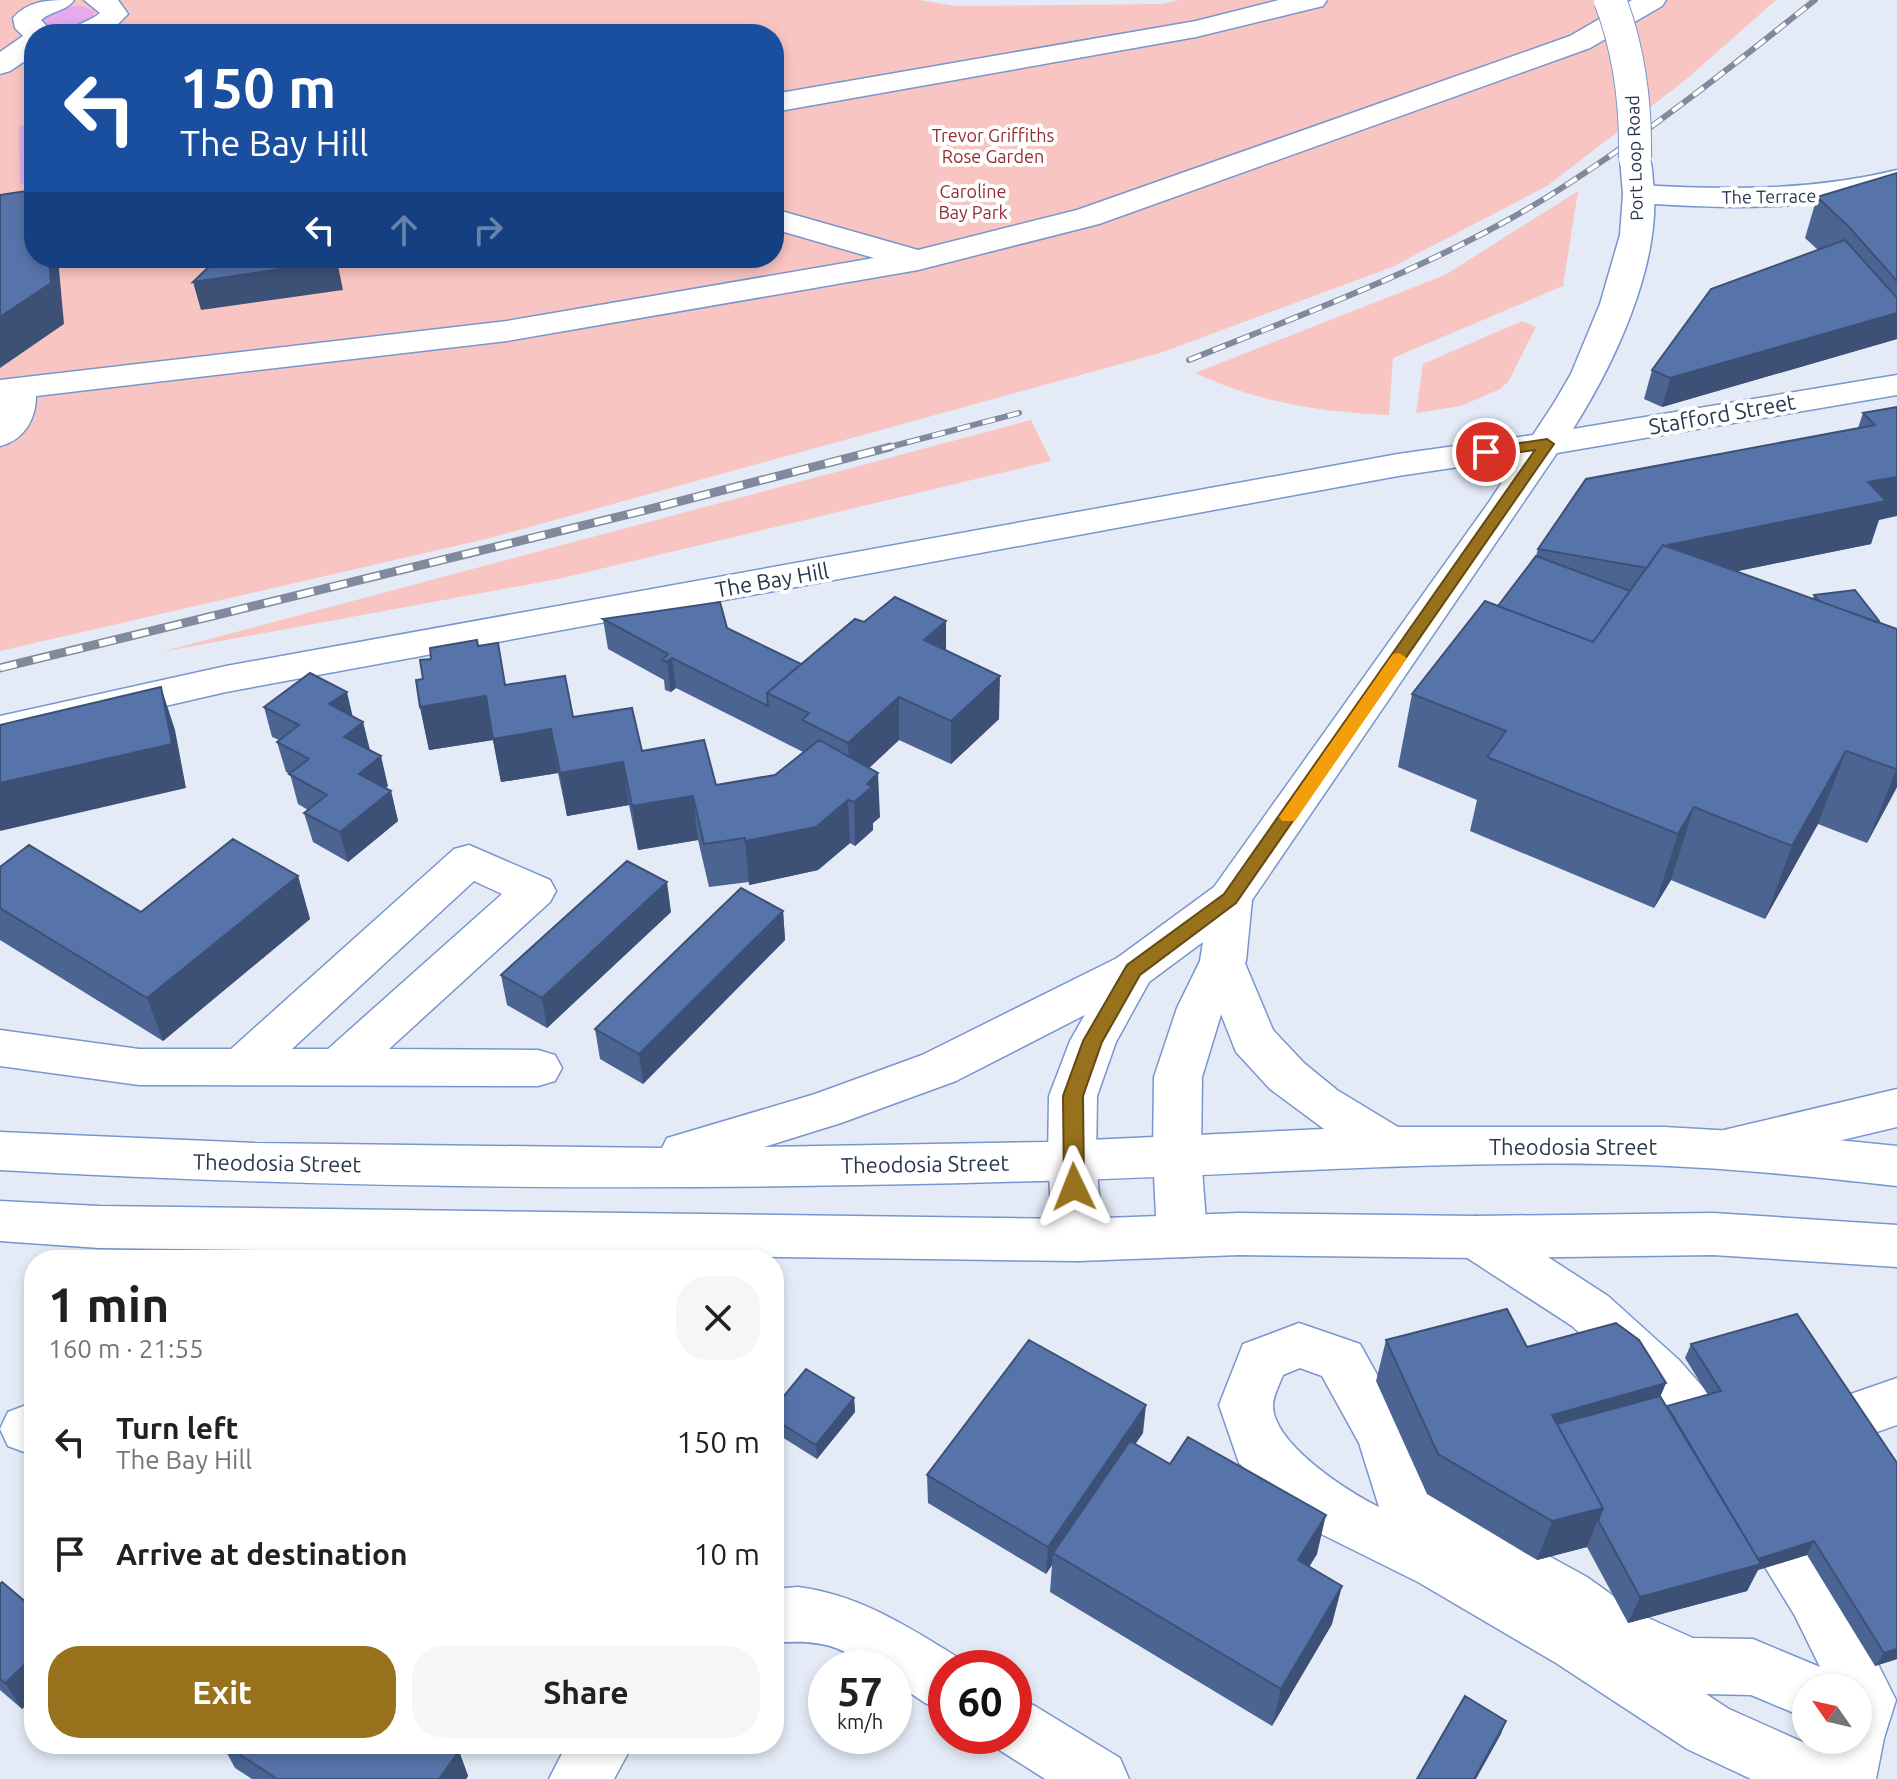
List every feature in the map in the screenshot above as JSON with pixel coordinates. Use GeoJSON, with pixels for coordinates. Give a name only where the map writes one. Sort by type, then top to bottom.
{"type":"FeatureCollection","features":[{"type":"Feature","properties":{"kind":"main road"},"geometry":{"type":"LineString","coordinates":[[784,101],[1196,29],[1313,0]]}},
{"type":"Feature","properties":{"kind":"main road","name":"Port Loop Road"},"geometry":{"type":"LineString","coordinates":[[1230,898],[1547,444],[1588,374],[1617,304],[1636,235],[1639,194],[1632,77],[1610,0]]}},
{"type":"Feature","properties":{"kind":"main road"},"geometry":{"type":"LineString","coordinates":[[0,435],[18,415],[10,389],[507,331],[918,260],[1103,212],[1580,42],[1652,0]]}},
{"type":"Feature","properties":{"kind":"main road"},"geometry":{"type":"LineString","coordinates":[[0,65],[24,49]]}},
{"type":"Feature","properties":{"kind":"main road","name":"The Terrace"},"geometry":{"type":"LineString","coordinates":[[1639,194],[1743,200],[1811,198],[1897,179]]}},
{"type":"Feature","properties":{"kind":"main road"},"geometry":{"type":"LineString","coordinates":[[784,222],[971,276]]}},
{"type":"Feature","properties":{"kind":"main road","name":"Stafford Street"},"geometry":{"type":"LineString","coordinates":[[1547,444],[1897,385]]}},
{"type":"Feature","properties":{"kind":"main road","name":"The Bay Hill"},"geometry":{"type":"LineString","coordinates":[[0,730],[226,679],[1398,465],[1547,444]]}},
{"type":"Feature","properties":{"kind":"main road"},"geometry":{"type":"LineString","coordinates":[[242,1067],[469,860],[534,891],[338,1068]]}},
{"type":"Feature","properties":{"kind":"main road"},"geometry":{"type":"LineString","coordinates":[[1182,1236],[1177,1155],[1178,1077],[1200,1008],[1223,961],[1230,898]]}},
{"type":"Feature","properties":{"kind":"main road"},"geometry":{"type":"LineString","coordinates":[[632,1168],[824,1110],[939,1068],[1133,970],[1230,898]]}},
{"type":"Feature","properties":{"kind":"main road"},"geometry":{"type":"LineString","coordinates":[[1223,961],[1253,1039],[1287,1076],[1320,1103],[1394,1149]]}},
{"type":"Feature","properties":{"kind":"main road"},"geometry":{"type":"LineString","coordinates":[[1078,1240],[1072,1161],[1073,1096],[1093,1041],[1133,970]]}},
{"type":"Feature","properties":{"kind":"main road"},"geometry":{"type":"LineString","coordinates":[[0,1048],[139,1067],[538,1068]]}},
{"type":"Feature","properties":{"kind":"main road"},"geometry":{"type":"LineString","coordinates":[[1726,1149],[1897,1108]]}},
{"type":"Feature","properties":{"kind":"main road","name":"Theodosia Street"},"geometry":{"type":"LineString","coordinates":[[0,1151],[147,1160],[632,1168],[1072,1161],[1177,1155],[1554,1145],[1726,1149],[1897,1166]]}},
{"type":"Feature","properties":{"kind":"main road"},"geometry":{"type":"LineString","coordinates":[[0,1221],[99,1227],[1078,1240],[1182,1236],[1713,1234],[1897,1246]]}},
{"type":"Feature","properties":{"kind":"main road"},"geometry":{"type":"LineString","coordinates":[[1476,1237],[1590,1311],[1660,1376],[1706,1429],[1815,1597],[1854,1674]]}},
{"type":"Feature","properties":{"kind":"main road"},"geometry":{"type":"LineString","coordinates":[[1792,1684],[1753,1667],[1690,1666],[1617,1632],[1567,1596],[1406,1506],[1384,1438],[1357,1384],[1341,1360],[1299,1345],[1262,1360],[1246,1405],[1258,1446],[1327,1509],[1438,1564],[1576,1644],[1708,1729],[1818,1779]]}},
{"type":"Feature","properties":{"kind":"main road"},"geometry":{"type":"LineString","coordinates":[[1706,1429],[1762,1445],[1851,1420],[1897,1401]]}},
{"type":"Feature","properties":{"kind":"main road"},"geometry":{"type":"LineString","coordinates":[[784,1612],[827,1616],[876,1640],[928,1672]]}},
{"type":"Feature","properties":{"kind":"main road"},"geometry":{"type":"LineString","coordinates":[[1032,1737],[1099,1779]]}},
{"type":"Feature","properties":{"kind":"main road"},"geometry":{"type":"LineString","coordinates":[[579,1779],[596,1754]]}},
{"type":"Feature","properties":{"kind":"main road"},"geometry":{"type":"LineString","coordinates":[[1846,1779],[1852,1754]]}},
{"type":"Feature","properties":{"kind":"green space","name":"Caroline Bay Park"},"geometry":{"type":"Polygon","coordinates":[[[0,0],[919,0],[954,6],[1162,4],[1179,0],[1776,0],[1688,78],[1547,186],[1392,267],[1160,353],[486,539],[0,651],[0,0]]]}},
{"type":"Feature","properties":{"kind":"green space"},"geometry":{"type":"Polygon","coordinates":[[[1578,191],[1563,286],[1393,358],[1389,415],[1289,404],[1195,373],[1445,275],[1578,191]]]}},
{"type":"Feature","properties":{"kind":"green space"},"geometry":{"type":"Polygon","coordinates":[[[1522,321],[1536,327],[1508,382],[1500,389],[1461,406],[1416,413],[1423,364],[1522,321]]]}},
{"type":"Feature","properties":{"kind":"green space"},"geometry":{"type":"Polygon","coordinates":[[[1031,420],[1051,461],[558,579],[161,652],[1031,420]]]}},
{"type":"Feature","properties":{"kind":"shaded area"},"geometry":{"type":"Polygon","coordinates":[[[80,6],[93,10],[95,18],[83,24],[39,24],[40,17],[62,7],[80,6]]]}},
{"type":"Feature","properties":{"kind":"shaded area"},"geometry":{"type":"Polygon","coordinates":[[[24,125],[24,183],[20,184],[19,126],[24,125]]]}},
{"type":"Feature","properties":{"kind":"building"},"geometry":{"type":"Polygon","coordinates":[[[1897,173],[1897,281],[1849,227],[1817,197],[1897,173]]]}},
{"type":"Feature","properties":{"kind":"building"},"geometry":{"type":"Polygon","coordinates":[[[24,191],[24,268],[50,268],[51,283],[0,317],[0,195],[24,191]]]}},
{"type":"Feature","properties":{"kind":"building"},"geometry":{"type":"Polygon","coordinates":[[[1845,240],[1897,298],[1897,313],[1670,378],[1652,370],[1711,289],[1845,240]]]}},
{"type":"Feature","properties":{"kind":"building"},"geometry":{"type":"Polygon","coordinates":[[[208,268],[289,268],[193,282],[208,268]]]}},
{"type":"Feature","properties":{"kind":"building"},"geometry":{"type":"Polygon","coordinates":[[[1897,407],[1897,477],[1868,482],[1886,501],[1667,547],[1663,545],[1647,568],[1538,549],[1586,479],[1875,425],[1863,413],[1897,407]]]}},
{"type":"Feature","properties":{"kind":"building"},"geometry":{"type":"Polygon","coordinates":[[[1663,545],[1897,629],[1897,768],[1846,751],[1792,846],[1694,807],[1678,834],[1487,757],[1506,731],[1412,694],[1485,601],[1593,642],[1663,545]]]}},
{"type":"Feature","properties":{"kind":"building"},"geometry":{"type":"Polygon","coordinates":[[[1536,556],[1630,591],[1593,642],[1498,606],[1536,556]]]}},
{"type":"Feature","properties":{"kind":"building"},"geometry":{"type":"Polygon","coordinates":[[[1855,590],[1879,621],[1819,601],[1814,595],[1855,590]]]}},
{"type":"Feature","properties":{"kind":"building"},"geometry":{"type":"Polygon","coordinates":[[[895,597],[946,621],[924,640],[1000,676],[951,721],[899,697],[848,743],[802,720],[809,713],[767,693],[855,619],[864,622],[895,597]]]}},
{"type":"Feature","properties":{"kind":"building"},"geometry":{"type":"Polygon","coordinates":[[[720,602],[727,628],[801,664],[767,693],[768,706],[672,658],[667,662],[662,660],[668,654],[603,619],[720,602]]]}},
{"type":"Feature","properties":{"kind":"building"},"geometry":{"type":"Polygon","coordinates":[[[477,640],[478,646],[498,643],[505,685],[565,676],[573,717],[632,708],[642,751],[704,740],[716,785],[775,775],[819,740],[878,773],[867,784],[872,787],[854,802],[848,800],[816,827],[745,841],[745,838],[704,844],[693,796],[632,806],[623,762],[560,773],[551,729],[493,739],[486,696],[420,707],[416,680],[423,679],[420,660],[431,659],[430,648],[477,640]]]}},
{"type":"Feature","properties":{"kind":"building"},"geometry":{"type":"Polygon","coordinates":[[[310,673],[347,692],[329,704],[363,722],[344,737],[381,756],[359,774],[391,791],[340,832],[304,813],[327,795],[289,774],[309,759],[277,742],[299,725],[264,707],[310,673]]]}},
{"type":"Feature","properties":{"kind":"building"},"geometry":{"type":"Polygon","coordinates":[[[161,687],[172,744],[0,783],[0,725],[161,687]]]}},
{"type":"Feature","properties":{"kind":"building"},"geometry":{"type":"Polygon","coordinates":[[[233,839],[298,876],[147,998],[0,908],[0,867],[29,845],[141,912],[233,839]]]}},
{"type":"Feature","properties":{"kind":"building"},"geometry":{"type":"Polygon","coordinates":[[[627,861],[667,882],[542,998],[501,975],[627,861]]]}},
{"type":"Feature","properties":{"kind":"building"},"geometry":{"type":"Polygon","coordinates":[[[741,888],[783,911],[639,1054],[595,1029],[741,888]]]}},
{"type":"Feature","properties":{"kind":"building"},"geometry":{"type":"Polygon","coordinates":[[[1507,1309],[1527,1347],[1616,1323],[1639,1340],[1666,1383],[1552,1415],[1603,1508],[1552,1521],[1438,1454],[1386,1340],[1507,1309]]]}},
{"type":"Feature","properties":{"kind":"building"},"geometry":{"type":"Polygon","coordinates":[[[1797,1314],[1897,1463],[1897,1649],[1884,1653],[1814,1541],[1758,1559],[1667,1406],[1721,1391],[1691,1344],[1797,1314]]]}},
{"type":"Feature","properties":{"kind":"building"},"geometry":{"type":"Polygon","coordinates":[[[1029,1340],[1146,1405],[1048,1547],[927,1475],[1029,1340]]]}},
{"type":"Feature","properties":{"kind":"building"},"geometry":{"type":"Polygon","coordinates":[[[806,1369],[854,1398],[816,1445],[784,1425],[784,1396],[806,1369]]]}},
{"type":"Feature","properties":{"kind":"building"},"geometry":{"type":"Polygon","coordinates":[[[1660,1396],[1761,1564],[1640,1597],[1598,1520],[1603,1508],[1557,1424],[1660,1396]]]}},
{"type":"Feature","properties":{"kind":"building"},"geometry":{"type":"Polygon","coordinates":[[[1188,1437],[1326,1515],[1298,1560],[1342,1586],[1281,1689],[1053,1553],[1130,1441],[1170,1464],[1188,1437]]]}},
{"type":"Feature","properties":{"kind":"building"},"geometry":{"type":"Polygon","coordinates":[[[2,1582],[24,1601],[24,1665],[5,1683],[0,1679],[2,1582]]]}},
{"type":"Feature","properties":{"kind":"building"},"geometry":{"type":"Polygon","coordinates":[[[1465,1696],[1506,1721],[1474,1779],[1417,1779],[1465,1696]]]}},
{"type":"Feature","properties":{"kind":"building"},"geometry":{"type":"Polygon","coordinates":[[[239,1754],[457,1754],[439,1779],[277,1779],[239,1754]]]}},
{"type":"Feature","properties":{"kind":"railway"},"geometry":{"type":"LineString","coordinates":[[1189,360],[1377,284],[1514,217],[1591,169],[1656,123],[1815,0]]}},
{"type":"Feature","properties":{"kind":"railway"},"geometry":{"type":"LineString","coordinates":[[882,449],[1019,413]]}},
{"type":"Feature","properties":{"kind":"railway"},"geometry":{"type":"LineString","coordinates":[[0,668],[890,447]]}},
{"type":"Feature","properties":{"kind":"slow traffic"},"geometry":{"type":"LineString","coordinates":[[1288,817],[1399,658]]}},
{"type":"Feature","properties":{"kind":"route"},"geometry":{"type":"LineString","coordinates":[[1074,1187],[1073,1096],[1093,1041],[1133,970],[1230,898],[1547,444],[1486,452]]}},
{"type":"Feature","properties":{"kind":"park label","name":"Trevor Griffiths Rose Garden"},"geometry":{"type":"Point","coordinates":[993,146]}}]}
